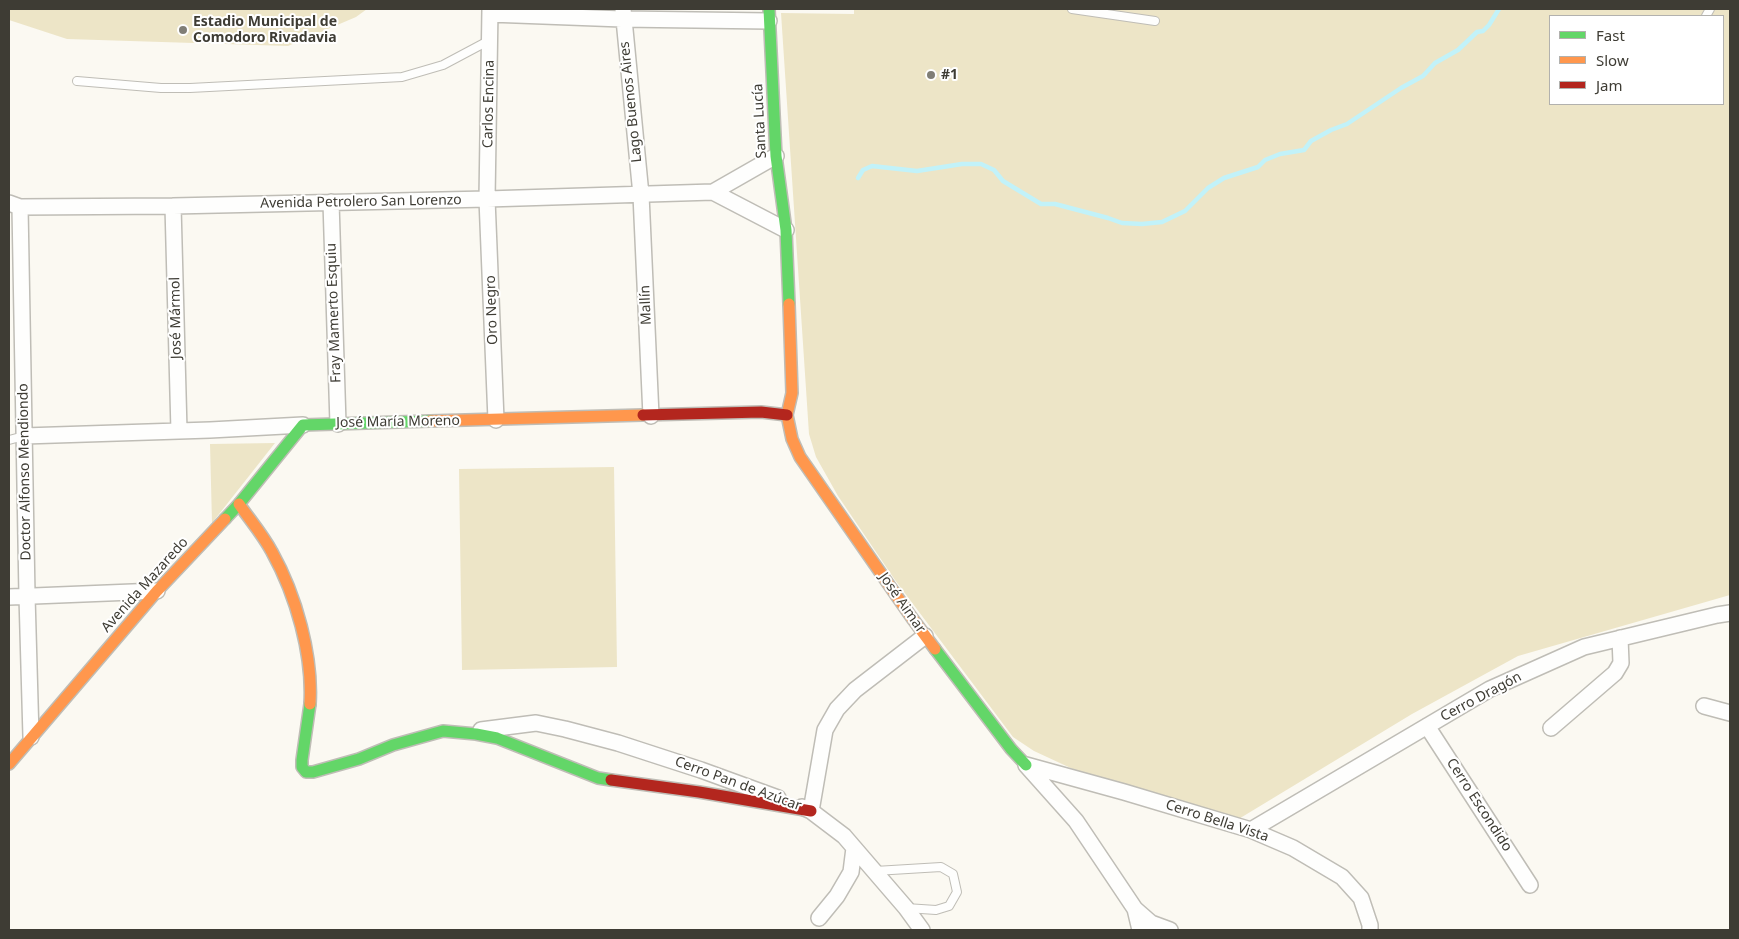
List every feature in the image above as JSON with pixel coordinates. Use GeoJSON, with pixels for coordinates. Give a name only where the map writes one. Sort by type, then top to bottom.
{"type":"FeatureCollection","features":[{"type":"Feature","properties":{"kind":"street"},"geometry":{"type":"LineString","coordinates":[[490,11],[769,15]]}},
{"type":"Feature","properties":{"kind":"street","name":"Carlos Encina"},"geometry":{"type":"LineString","coordinates":[[487,199],[490,11]]}},
{"type":"Feature","properties":{"kind":"street","name":"Lago Buenos Aires"},"geometry":{"type":"LineString","coordinates":[[622,14],[641,195]]}},
{"type":"Feature","properties":{"kind":"street","name":"Santa Lucía"},"geometry":{"type":"LineString","coordinates":[[769,15],[776,156],[786,230]]}},
{"type":"Feature","properties":{"kind":"street","name":"Avenida Petrolero San Lorenzo"},"geometry":{"type":"LineString","coordinates":[[14,205],[173,206],[713,192],[776,156]]}},
{"type":"Feature","properties":{"kind":"street","name":"Avenida Petrolero San Lorenzo"},"geometry":{"type":"LineString","coordinates":[[713,192],[786,230]]}},
{"type":"Feature","properties":{"kind":"street","name":"Mallín"},"geometry":{"type":"LineString","coordinates":[[641,195],[651,416]]}},
{"type":"Feature","properties":{"kind":"street","name":"Oro Negro"},"geometry":{"type":"LineString","coordinates":[[487,199],[496,420]]}},
{"type":"Feature","properties":{"kind":"street","name":"Fray Mamerto Esquiu"},"geometry":{"type":"LineString","coordinates":[[331,202],[338,424]]}},
{"type":"Feature","properties":{"kind":"street","name":"Doctor Alfonso Mendiondo"},"geometry":{"type":"LineString","coordinates":[[14,205],[24,436],[31,737]]}},
{"type":"Feature","properties":{"kind":"street","name":"José Mármol"},"geometry":{"type":"LineString","coordinates":[[173,206],[179,431]]}},
{"type":"Feature","properties":{"kind":"street","name":"José Aimar"},"geometry":{"type":"LineString","coordinates":[[786,230],[792,393],[787,414],[792,439],[800,457],[926,636],[1011,749],[1076,821],[1135,909],[1140,930]]}},
{"type":"Feature","properties":{"kind":"street","name":"José María Moreno"},"geometry":{"type":"LineString","coordinates":[[24,436],[338,424],[761,412],[787,414]]}},
{"type":"Feature","properties":{"kind":"street","name":"Avenida Mazaredo"},"geometry":{"type":"LineString","coordinates":[[9,764],[157,591],[239,504],[304,425]]}},
{"type":"Feature","properties":{"kind":"street","name":"Cerro Pan de Azúcar"},"geometry":{"type":"LineString","coordinates":[[239,504],[272,551],[292,596],[308,658],[312,685],[302,767],[306,772],[313,772],[359,759],[393,745],[443,731],[497,738],[598,778],[699,792],[810,811]]}},
{"type":"Feature","properties":{"kind":"street"},"geometry":{"type":"LineString","coordinates":[[9,597],[157,591]]}},
{"type":"Feature","properties":{"kind":"street","name":"Cerro Dragón"},"geometry":{"type":"LineString","coordinates":[[1252,830],[1490,689],[1584,647],[1730,613]]}},
{"type":"Feature","properties":{"kind":"street"},"geometry":{"type":"LineString","coordinates":[[922,930],[906,908],[844,836],[810,811],[826,730],[837,709],[855,690],[926,636]]}},
{"type":"Feature","properties":{"kind":"street"},"geometry":{"type":"LineString","coordinates":[[1551,728],[1615,673],[1621,663],[1620,638]]}},
{"type":"Feature","properties":{"kind":"street"},"geometry":{"type":"LineString","coordinates":[[1704,706],[1730,713]]}},
{"type":"Feature","properties":{"kind":"street","name":"Cerro Pan de Azúcar"},"geometry":{"type":"LineString","coordinates":[[463,733],[536,723],[565,729],[618,743],[710,772],[810,811]]}},
{"type":"Feature","properties":{"kind":"street","name":"Cerro Escondido"},"geometry":{"type":"LineString","coordinates":[[1427,726],[1530,885]]}},
{"type":"Feature","properties":{"kind":"street","name":"Cerro Bella Vista"},"geometry":{"type":"LineString","coordinates":[[1026,765],[1252,830],[1293,848],[1342,877],[1361,898],[1370,930]]}},
{"type":"Feature","properties":{"kind":"street"},"geometry":{"type":"LineString","coordinates":[[819,918],[837,896],[851,872],[854,848]]}},
{"type":"Feature","properties":{"kind":"street"},"geometry":{"type":"LineString","coordinates":[[1135,909],[1151,923],[1170,930]]}},
{"type":"Feature","properties":{"kind":"lane"},"geometry":{"type":"LineString","coordinates":[[1072,9],[1155,21]]}},
{"type":"Feature","properties":{"kind":"lane"},"geometry":{"type":"LineString","coordinates":[[77,81],[161,88],[190,88],[402,77],[443,65],[490,40]]}},
{"type":"Feature","properties":{"kind":"lane","name":"José María Moreno"},"geometry":{"type":"LineString","coordinates":[[9,440],[24,436]]}},
{"type":"Feature","properties":{"kind":"lane"},"geometry":{"type":"LineString","coordinates":[[875,871],[941,868],[953,874],[957,892],[949,906],[936,910],[906,908]]}},
{"type":"Feature","properties":{"kind":"shaded area","name":"Estadio Municipal de Comodoro Rivadavia"},"geometry":{"type":"Polygon","coordinates":[[[9,9],[367,9],[356,17],[288,46],[67,39],[9,20],[9,9]]]}},
{"type":"Feature","properties":{"kind":"shaded area"},"geometry":{"type":"Polygon","coordinates":[[[854,9],[1730,9],[1730,595],[1518,656],[1412,714],[1237,820],[1075,770],[1034,751],[1013,737],[895,580],[838,496],[816,457],[809,434],[781,13],[854,14],[854,9]]]}},
{"type":"Feature","properties":{"kind":"shaded area"},"geometry":{"type":"Polygon","coordinates":[[[275,443],[212,523],[210,444],[275,443]]]}},
{"type":"Feature","properties":{"kind":"shaded area"},"geometry":{"type":"Polygon","coordinates":[[[614,467],[617,667],[462,670],[459,469],[614,467]]]}},
{"type":"Feature","properties":{"kind":"waterway"},"geometry":{"type":"LineString","coordinates":[[858,178],[863,170],[872,166],[917,171],[962,164],[981,164],[994,170],[1003,181],[1041,204],[1055,204],[1122,223],[1162,222],[1185,211],[1208,188],[1224,178],[1258,167],[1265,160],[1280,154],[1304,150],[1311,141],[1347,124],[1401,88],[1423,76],[1435,63],[1458,50],[1477,32],[1483,31],[1499,9]]}},
{"type":"Feature","properties":{"kind":"traffic: fast"},"geometry":{"type":"LineString","coordinates":[[769,9],[776,156],[786,230],[789,304]]}},
{"type":"Feature","properties":{"kind":"traffic: fast"},"geometry":{"type":"LineString","coordinates":[[225,519],[303,425],[430,421]]}},
{"type":"Feature","properties":{"kind":"traffic: fast"},"geometry":{"type":"LineString","coordinates":[[935,649],[1011,749],[1026,765]]}},
{"type":"Feature","properties":{"kind":"traffic: fast"},"geometry":{"type":"LineString","coordinates":[[310,704],[302,760],[302,767],[306,772],[313,772],[359,759],[393,745],[443,731],[497,738],[598,778],[611,780]]}},
{"type":"Feature","properties":{"kind":"traffic: slow"},"geometry":{"type":"LineString","coordinates":[[789,304],[792,393],[787,415],[792,439],[800,457],[935,649]]}},
{"type":"Feature","properties":{"kind":"traffic: slow"},"geometry":{"type":"LineString","coordinates":[[430,421],[643,415]]}},
{"type":"Feature","properties":{"kind":"traffic: slow"},"geometry":{"type":"LineString","coordinates":[[239,504],[272,552],[281,569],[295,606],[306,646],[309,666],[310,704]]}},
{"type":"Feature","properties":{"kind":"traffic: slow"},"geometry":{"type":"LineString","coordinates":[[9,764],[157,591],[225,519]]}},
{"type":"Feature","properties":{"kind":"traffic: jam"},"geometry":{"type":"LineString","coordinates":[[643,415],[761,412],[787,415]]}},
{"type":"Feature","properties":{"kind":"traffic: jam"},"geometry":{"type":"LineString","coordinates":[[611,780],[699,792],[811,811]]}},
{"type":"Feature","properties":{"kind":"place","name":"Estadio Municipal de Comodoro Rivadavia"},"geometry":{"type":"Point","coordinates":[183,30]}},
{"type":"Feature","properties":{"kind":"place","name":"#1"},"geometry":{"type":"Point","coordinates":[931,75]}}]}
